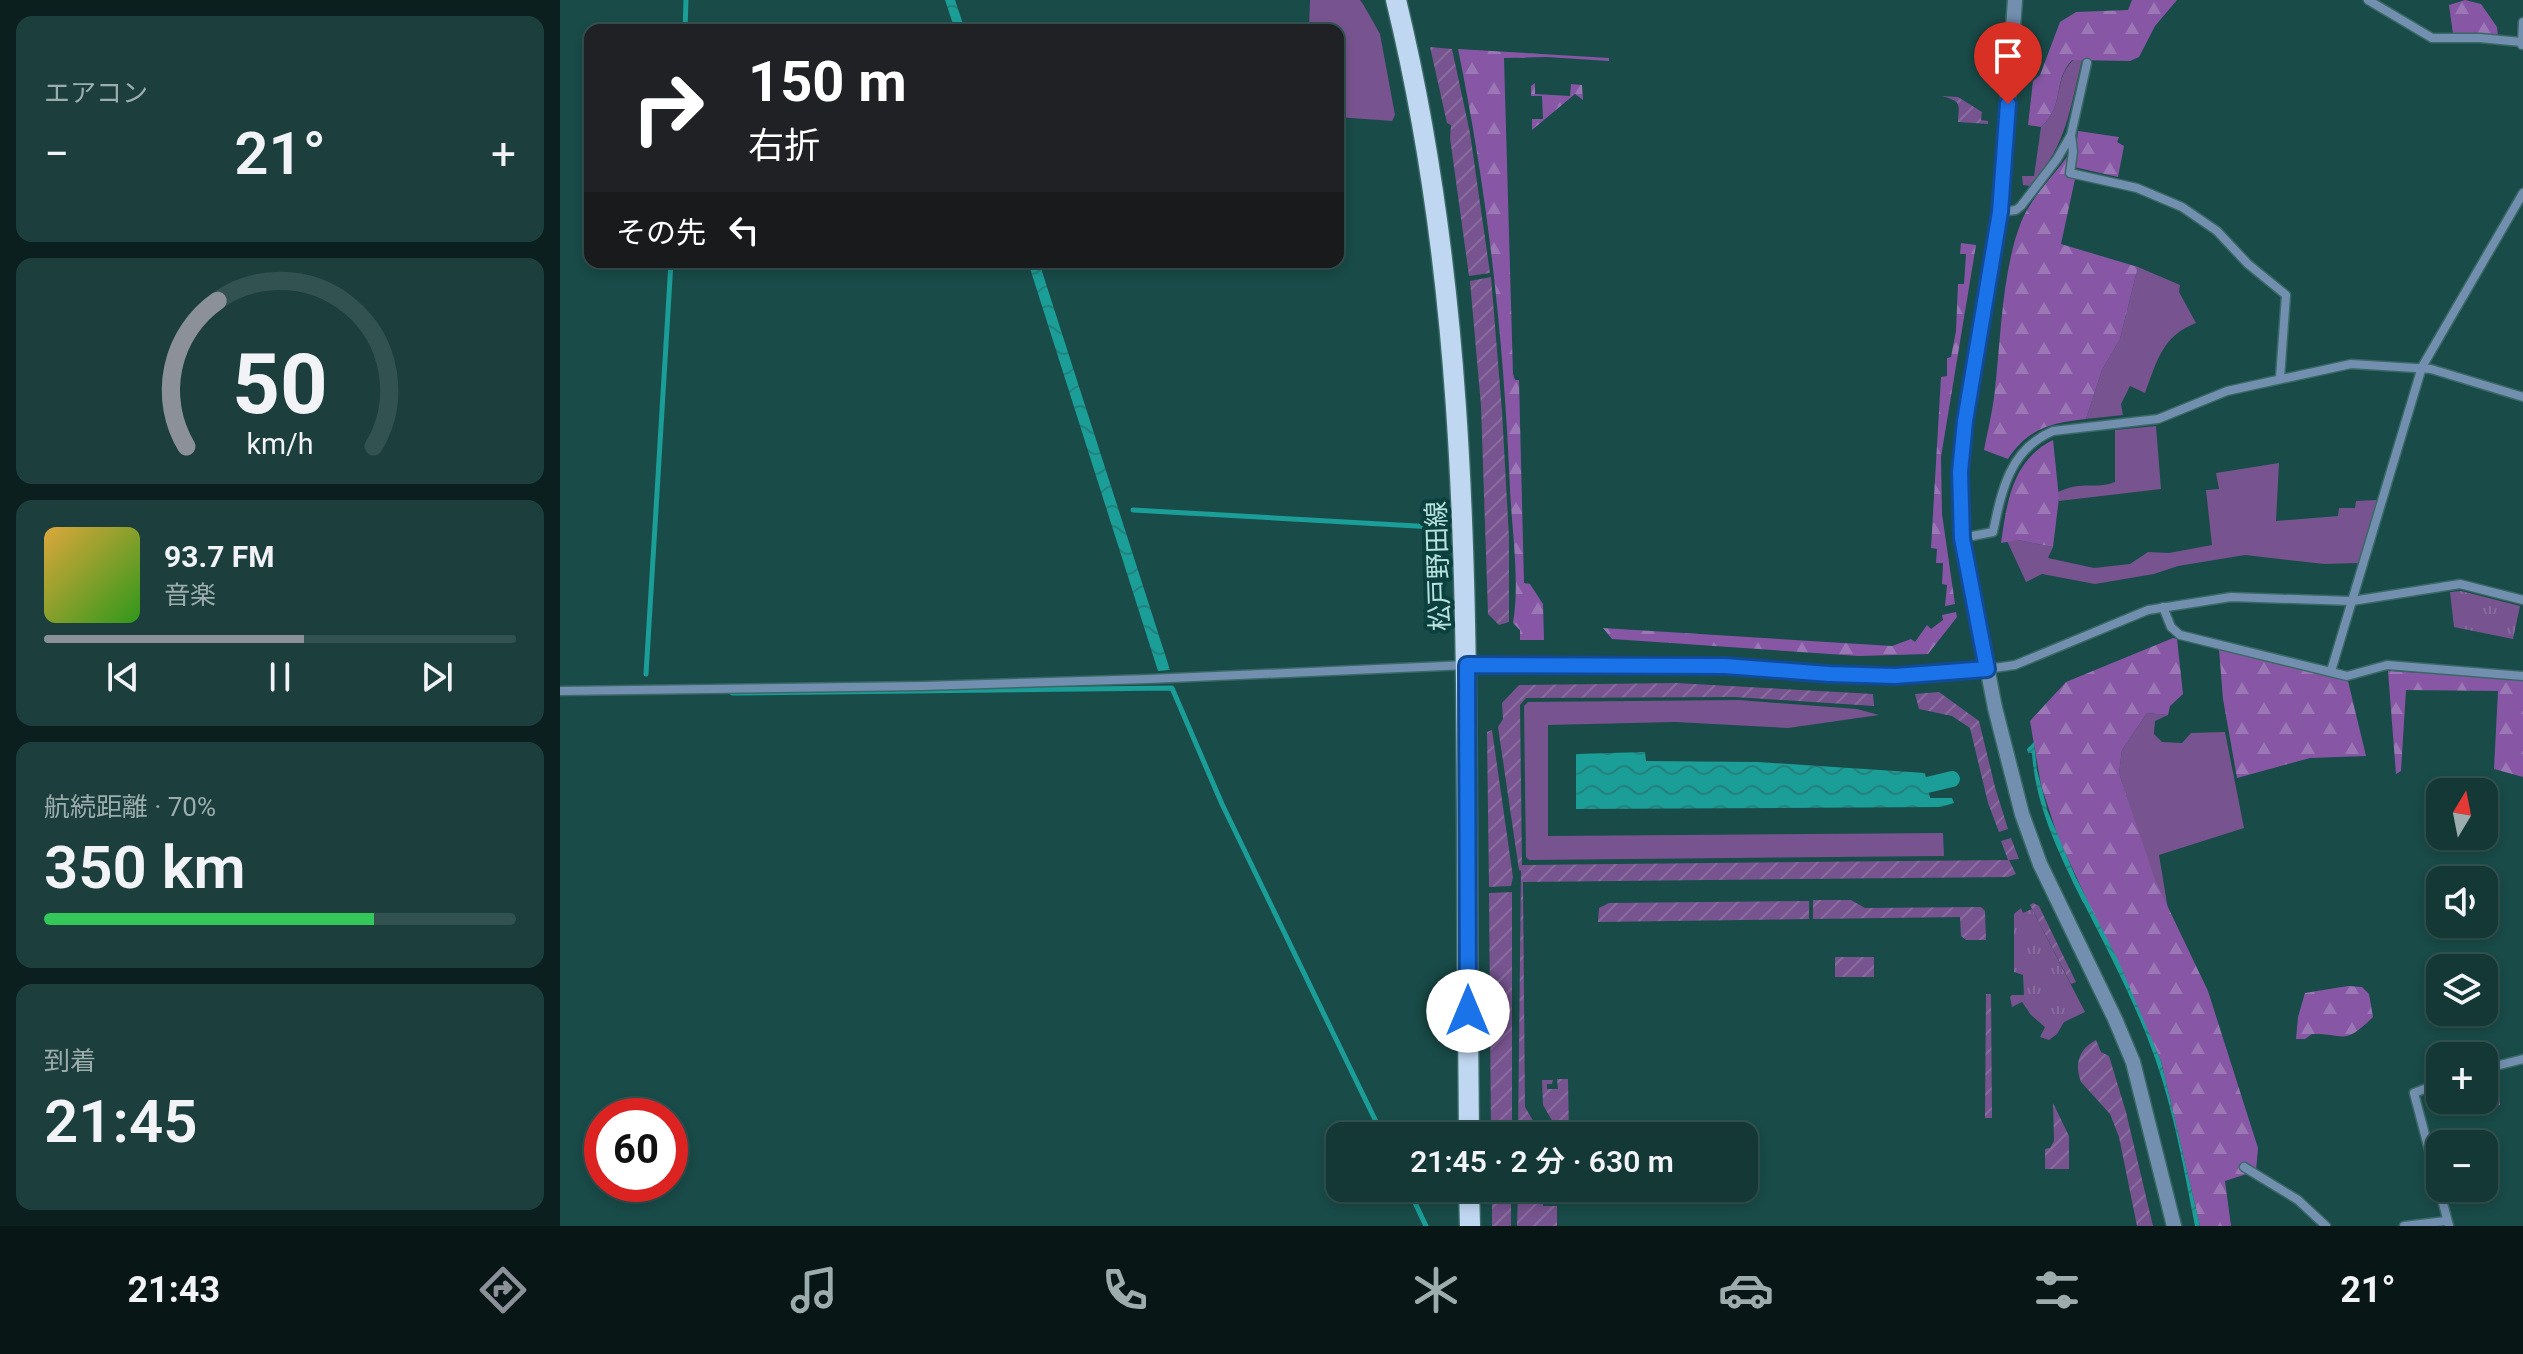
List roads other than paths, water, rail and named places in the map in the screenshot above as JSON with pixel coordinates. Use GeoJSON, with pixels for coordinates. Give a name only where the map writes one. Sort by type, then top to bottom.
{"type":"FeatureCollection","features":[{"type":"Feature","properties":{"kind":"main road","name":"松戸野田線"},"geometry":{"type":"LineString","coordinates":[[1396,0],[1424,130],[1443,247],[1459,424],[1467,665],[1469,1122]]}},
{"type":"Feature","properties":{"kind":"main road"},"geometry":{"type":"LineString","coordinates":[[1469,1202],[1470,1226]]}},
{"type":"Feature","properties":{"kind":"street"},"geometry":{"type":"LineString","coordinates":[[2015,0],[2000,212],[1965,421],[1960,472],[1962,538],[2005,756],[2022,814],[2040,864],[2133,1062],[2174,1226]]}},
{"type":"Feature","properties":{"kind":"street"},"geometry":{"type":"LineString","coordinates":[[2368,0],[2432,38],[2480,38],[2522,44],[2523,22]]}},
{"type":"Feature","properties":{"kind":"street"},"geometry":{"type":"LineString","coordinates":[[2000,212],[2016,210],[2021,206],[2057,159],[2071,135],[2087,63]]}},
{"type":"Feature","properties":{"kind":"street"},"geometry":{"type":"LineString","coordinates":[[2071,135],[2073,152],[2070,173],[2137,188],[2182,207],[2217,231],[2248,264],[2286,295],[2280,378]]}},
{"type":"Feature","properties":{"kind":"street"},"geometry":{"type":"LineString","coordinates":[[2331,671],[2422,367],[2523,193]]}},
{"type":"Feature","properties":{"kind":"street"},"geometry":{"type":"LineString","coordinates":[[1962,538],[1993,532],[2009,472],[2022,452],[2038,437],[2053,431],[2158,419],[2227,391],[2351,364],[2422,367],[2523,397]]}},
{"type":"Feature","properties":{"kind":"street"},"geometry":{"type":"LineString","coordinates":[[560,691],[998,684],[1467,665],[1725,666],[1895,676],[2015,665],[2148,610],[2231,597],[2352,601],[2460,584],[2523,600]]}},
{"type":"Feature","properties":{"kind":"street"},"geometry":{"type":"LineString","coordinates":[[2163,607],[2171,627],[2180,635],[2347,676],[2387,665],[2523,676]]}},
{"type":"Feature","properties":{"kind":"street"},"geometry":{"type":"LineString","coordinates":[[2498,1065],[2523,1059]]}},
{"type":"Feature","properties":{"kind":"street"},"geometry":{"type":"LineString","coordinates":[[2404,1226],[2447,1223],[2414,1093],[2426,1088]]}},
{"type":"Feature","properties":{"kind":"street"},"geometry":{"type":"LineString","coordinates":[[2244,1167],[2298,1200],[2326,1226]]}},
{"type":"Feature","properties":{"kind":"water"},"geometry":{"type":"Polygon","coordinates":[[[945,0],[955,0],[963,24],[953,24],[945,0]]]}},
{"type":"Feature","properties":{"kind":"water"},"geometry":{"type":"Polygon","coordinates":[[[1030,268],[1041,268],[1170,670],[1158,671],[1030,268]]]}},
{"type":"Feature","properties":{"kind":"water"},"geometry":{"type":"Polygon","coordinates":[[[2034,742],[2037,770],[2048,812],[2079,885],[2074,884],[2041,804],[2032,753],[2028,753],[2027,749],[2034,742]]]}},
{"type":"Feature","properties":{"kind":"water"},"geometry":{"type":"Polygon","coordinates":[[[1645,752],[1646,761],[1758,762],[1925,773],[1930,798],[1952,798],[1954,803],[1941,807],[1576,809],[1576,754],[1645,752]]]}},
{"type":"Feature","properties":{"kind":"water"},"geometry":{"type":"Polygon","coordinates":[[[2080,896],[2085,896],[2118,960],[2161,1061],[2200,1226],[2195,1226],[2173,1120],[2155,1058],[2130,996],[2080,896]]]}},
{"type":"Feature","properties":{"kind":"waterway"},"geometry":{"type":"LineString","coordinates":[[685,24],[686,0]]}},
{"type":"Feature","properties":{"kind":"waterway"},"geometry":{"type":"LineString","coordinates":[[646,674],[671,268]]}},
{"type":"Feature","properties":{"kind":"waterway"},"geometry":{"type":"LineString","coordinates":[[1133,510],[1434,527]]}},
{"type":"Feature","properties":{"kind":"waterway"},"geometry":{"type":"LineString","coordinates":[[732,693],[1172,688],[1222,804],[1376,1122]]}},
{"type":"Feature","properties":{"kind":"waterway"},"geometry":{"type":"LineString","coordinates":[[1927,785],[1952,779]]}},
{"type":"Feature","properties":{"kind":"waterway"},"geometry":{"type":"LineString","coordinates":[[2075,881],[2085,901]]}},
{"type":"Feature","properties":{"kind":"waterway"},"geometry":{"type":"LineString","coordinates":[[1415,1202],[1426,1226]]}}]}
